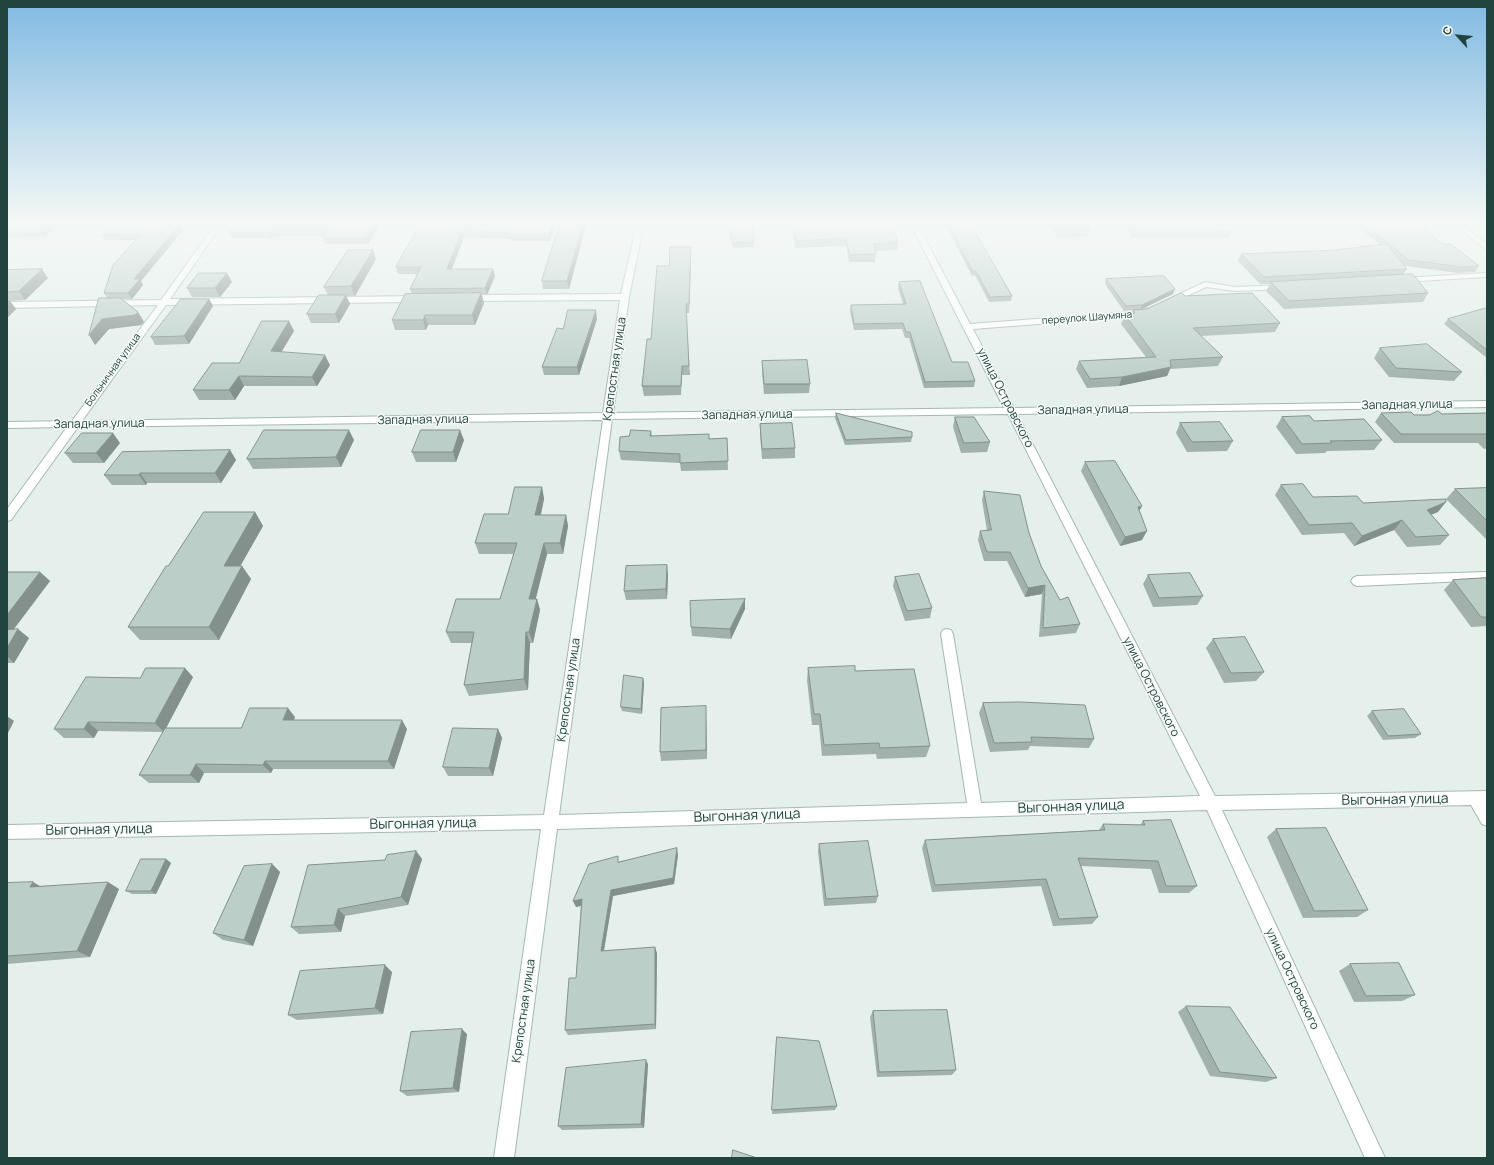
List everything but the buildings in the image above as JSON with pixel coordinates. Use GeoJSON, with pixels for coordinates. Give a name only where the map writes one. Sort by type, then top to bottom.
{"type":"FeatureCollection","features":[{"type":"Feature","properties":{"kind":"street","name":"Больничная улица"},"geometry":{"type":"LineString","coordinates":[[7,517],[181,277]]}},
{"type":"Feature","properties":{"kind":"street","name":"Крепостная улица"},"geometry":{"type":"LineString","coordinates":[[504,1158],[550,822],[629,277]]}},
{"type":"Feature","properties":{"kind":"street","name":"улица Островского"},"geometry":{"type":"LineString","coordinates":[[942,277],[1211,803],[1376,1158]]}},
{"type":"Feature","properties":{"kind":"street"},"geometry":{"type":"LineString","coordinates":[[1392,281],[1450,277]]}},
{"type":"Feature","properties":{"kind":"street","name":"переулок Шаумяна"},"geometry":{"type":"LineString","coordinates":[[968,326],[1142,313],[1205,284],[1235,289],[1290,286]]}},
{"type":"Feature","properties":{"kind":"street"},"geometry":{"type":"LineString","coordinates":[[458,299],[625,297]]}},
{"type":"Feature","properties":{"kind":"street"},"geometry":{"type":"LineString","coordinates":[[7,306],[164,302],[426,299]]}},
{"type":"Feature","properties":{"kind":"street","name":"Западная улица"},"geometry":{"type":"LineString","coordinates":[[7,425],[609,418],[1487,404]]}},
{"type":"Feature","properties":{"kind":"street"},"geometry":{"type":"LineString","coordinates":[[1357,581],[1487,576]]}},
{"type":"Feature","properties":{"kind":"street"},"geometry":{"type":"LineString","coordinates":[[947,634],[975,810]]}},
{"type":"Feature","properties":{"kind":"street"},"geometry":{"type":"LineString","coordinates":[[1481,799],[1487,819]]}},
{"type":"Feature","properties":{"kind":"street","name":"Выгонная улица"},"geometry":{"type":"LineString","coordinates":[[7,832],[550,822],[1211,803],[1481,799]]}}]}
